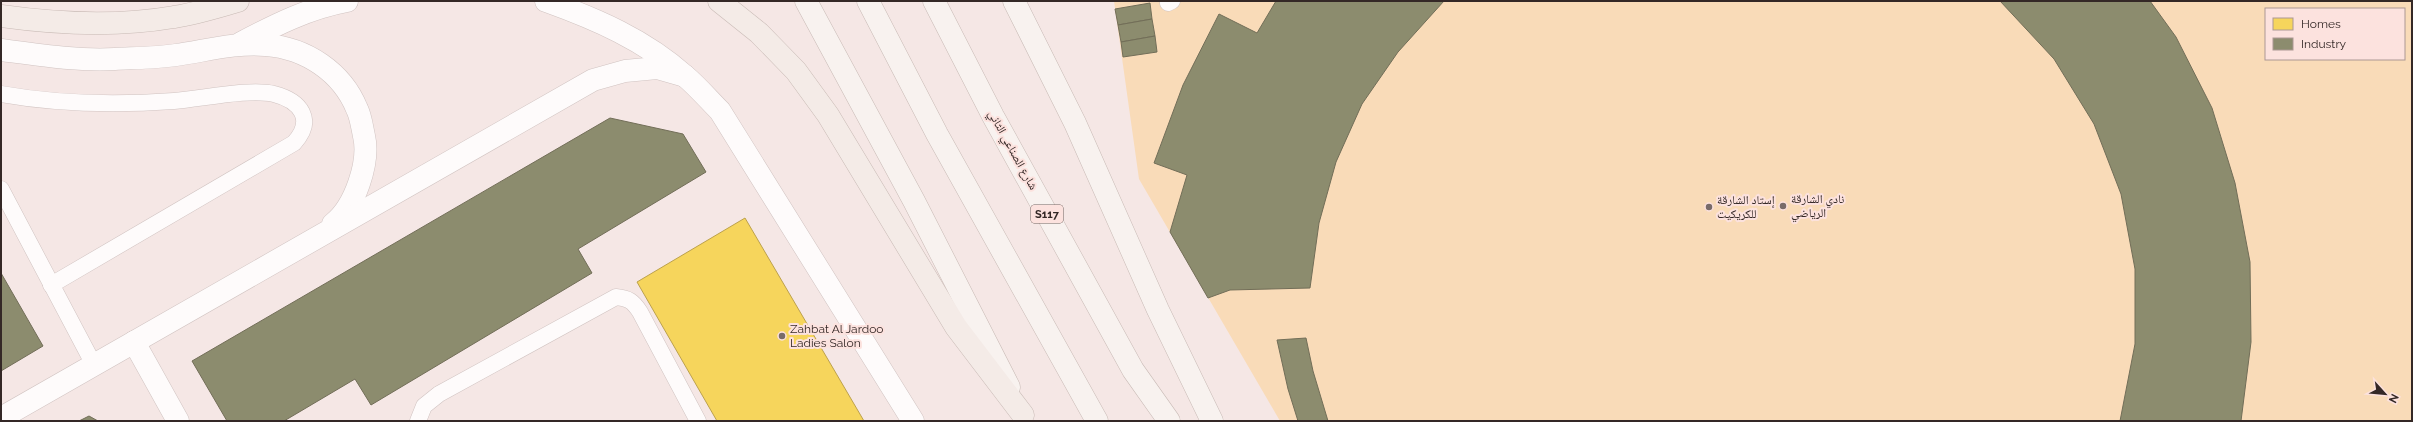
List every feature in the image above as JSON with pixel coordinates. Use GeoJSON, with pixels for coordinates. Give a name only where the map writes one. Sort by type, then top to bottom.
{"type":"FeatureCollection","features":[{"type":"Feature","properties":{"kind":"highway"},"geometry":{"type":"LineString","coordinates":[[1,16],[42,21],[108,24],[174,17],[238,1]]}},
{"type":"Feature","properties":{"kind":"highway"},"geometry":{"type":"LineString","coordinates":[[719,1],[759,33],[801,78],[828,115],[956,327],[1025,418]]}},
{"type":"Feature","properties":{"kind":"main road"},"geometry":{"type":"LineString","coordinates":[[806,1],[914,201],[1025,418]]}},
{"type":"Feature","properties":{"kind":"main road"},"geometry":{"type":"LineString","coordinates":[[868,1],[937,134],[1097,421]]}},
{"type":"Feature","properties":{"kind":"main road","name":"شارع الصناعي الثاني"},"geometry":{"type":"LineString","coordinates":[[934,1],[993,116],[1130,363],[1169,421]]}},
{"type":"Feature","properties":{"kind":"main road"},"geometry":{"type":"LineString","coordinates":[[1014,1],[1075,123],[1158,310],[1212,421]]}},
{"type":"Feature","properties":{"kind":"street"},"geometry":{"type":"LineString","coordinates":[[237,46],[281,21],[330,4],[347,1]]}},
{"type":"Feature","properties":{"kind":"street"},"geometry":{"type":"LineString","coordinates":[[546,1],[600,21],[642,44],[685,76],[720,111],[914,421]]}},
{"type":"Feature","properties":{"kind":"street"},"geometry":{"type":"LineString","coordinates":[[1,50],[53,57],[114,59],[175,55],[237,46],[266,45],[295,50],[321,63],[343,84],[358,110],[364,139],[363,168],[354,197],[337,221],[314,240]]}},
{"type":"Feature","properties":{"kind":"street"},"geometry":{"type":"LineString","coordinates":[[1,418],[594,80],[625,71],[657,68],[685,76]]}},
{"type":"Feature","properties":{"kind":"street"},"geometry":{"type":"LineString","coordinates":[[134,342],[178,421]]}},
{"type":"Feature","properties":{"kind":"lane"},"geometry":{"type":"LineString","coordinates":[[1,94],[61,101],[117,103],[173,101],[263,92],[287,98],[296,104],[303,113],[305,124],[301,135],[294,143],[52,285]]}},
{"type":"Feature","properties":{"kind":"lane"},"geometry":{"type":"LineString","coordinates":[[1,189],[94,365]]}},
{"type":"Feature","properties":{"kind":"lane"},"geometry":{"type":"LineString","coordinates":[[418,421],[424,406],[440,394],[616,297],[626,298],[634,303],[640,312],[698,421]]}},
{"type":"Feature","properties":{"kind":"shaded area","name":"إستاد الشارقة للكريكيت"},"geometry":{"type":"Polygon","coordinates":[[[1114,1],[2412,1],[2412,421],[1280,421],[1139,179],[1114,1]]]}},
{"type":"Feature","properties":{"kind":"building: Homes"},"geometry":{"type":"Polygon","coordinates":[[[745,218],[864,421],[717,421],[637,282],[745,218]]]}},
{"type":"Feature","properties":{"kind":"building: Industry"},"geometry":{"type":"Polygon","coordinates":[[[1276,1],[1444,1],[1398,52],[1362,104],[1336,162],[1319,223],[1310,288],[1230,290],[1208,298],[1170,232],[1187,175],[1154,163],[1183,85],[1219,14],[1257,33],[1276,1]]]}},
{"type":"Feature","properties":{"kind":"building: Industry"},"geometry":{"type":"Polygon","coordinates":[[[2000,1],[2150,1],[2176,37],[2212,108],[2235,183],[2250,262],[2251,342],[2241,421],[2120,421],[2135,344],[2135,269],[2121,194],[2094,124],[2054,59],[2000,1]]]}},
{"type":"Feature","properties":{"kind":"building: Industry"},"geometry":{"type":"Polygon","coordinates":[[[1150,3],[1152,19],[1118,25],[1115,9],[1150,3]]]}},
{"type":"Feature","properties":{"kind":"building: Industry"},"geometry":{"type":"Polygon","coordinates":[[[1152,19],[1155,36],[1121,42],[1118,25],[1152,19]]]}},
{"type":"Feature","properties":{"kind":"building: Industry"},"geometry":{"type":"Polygon","coordinates":[[[1155,36],[1157,52],[1123,57],[1121,42],[1155,36]]]}},
{"type":"Feature","properties":{"kind":"building: Industry"},"geometry":{"type":"Polygon","coordinates":[[[610,118],[683,134],[706,172],[578,249],[592,273],[371,405],[355,379],[284,421],[227,421],[192,361],[610,118]]]}},
{"type":"Feature","properties":{"kind":"building: Industry"},"geometry":{"type":"Polygon","coordinates":[[[1,273],[43,346],[1,371],[1,273]]]}},
{"type":"Feature","properties":{"kind":"building: Industry"},"geometry":{"type":"Polygon","coordinates":[[[1306,338],[1313,371],[1328,421],[1298,421],[1288,389],[1277,340],[1306,338]]]}},
{"type":"Feature","properties":{"kind":"building: Industry"},"geometry":{"type":"Polygon","coordinates":[[[89,416],[98,421],[79,421],[89,416]]]}},
{"type":"Feature","properties":{"kind":"place","name":"نادي الشارقة الرياضي"},"geometry":{"type":"Point","coordinates":[1783,206]}},
{"type":"Feature","properties":{"kind":"place","name":"إستاد الشارقة للكريكيت"},"geometry":{"type":"Point","coordinates":[1709,207]}},
{"type":"Feature","properties":{"kind":"place","name":"Zahbat Al Jardoo Ladies Salon"},"geometry":{"type":"Point","coordinates":[782,336]}}]}
